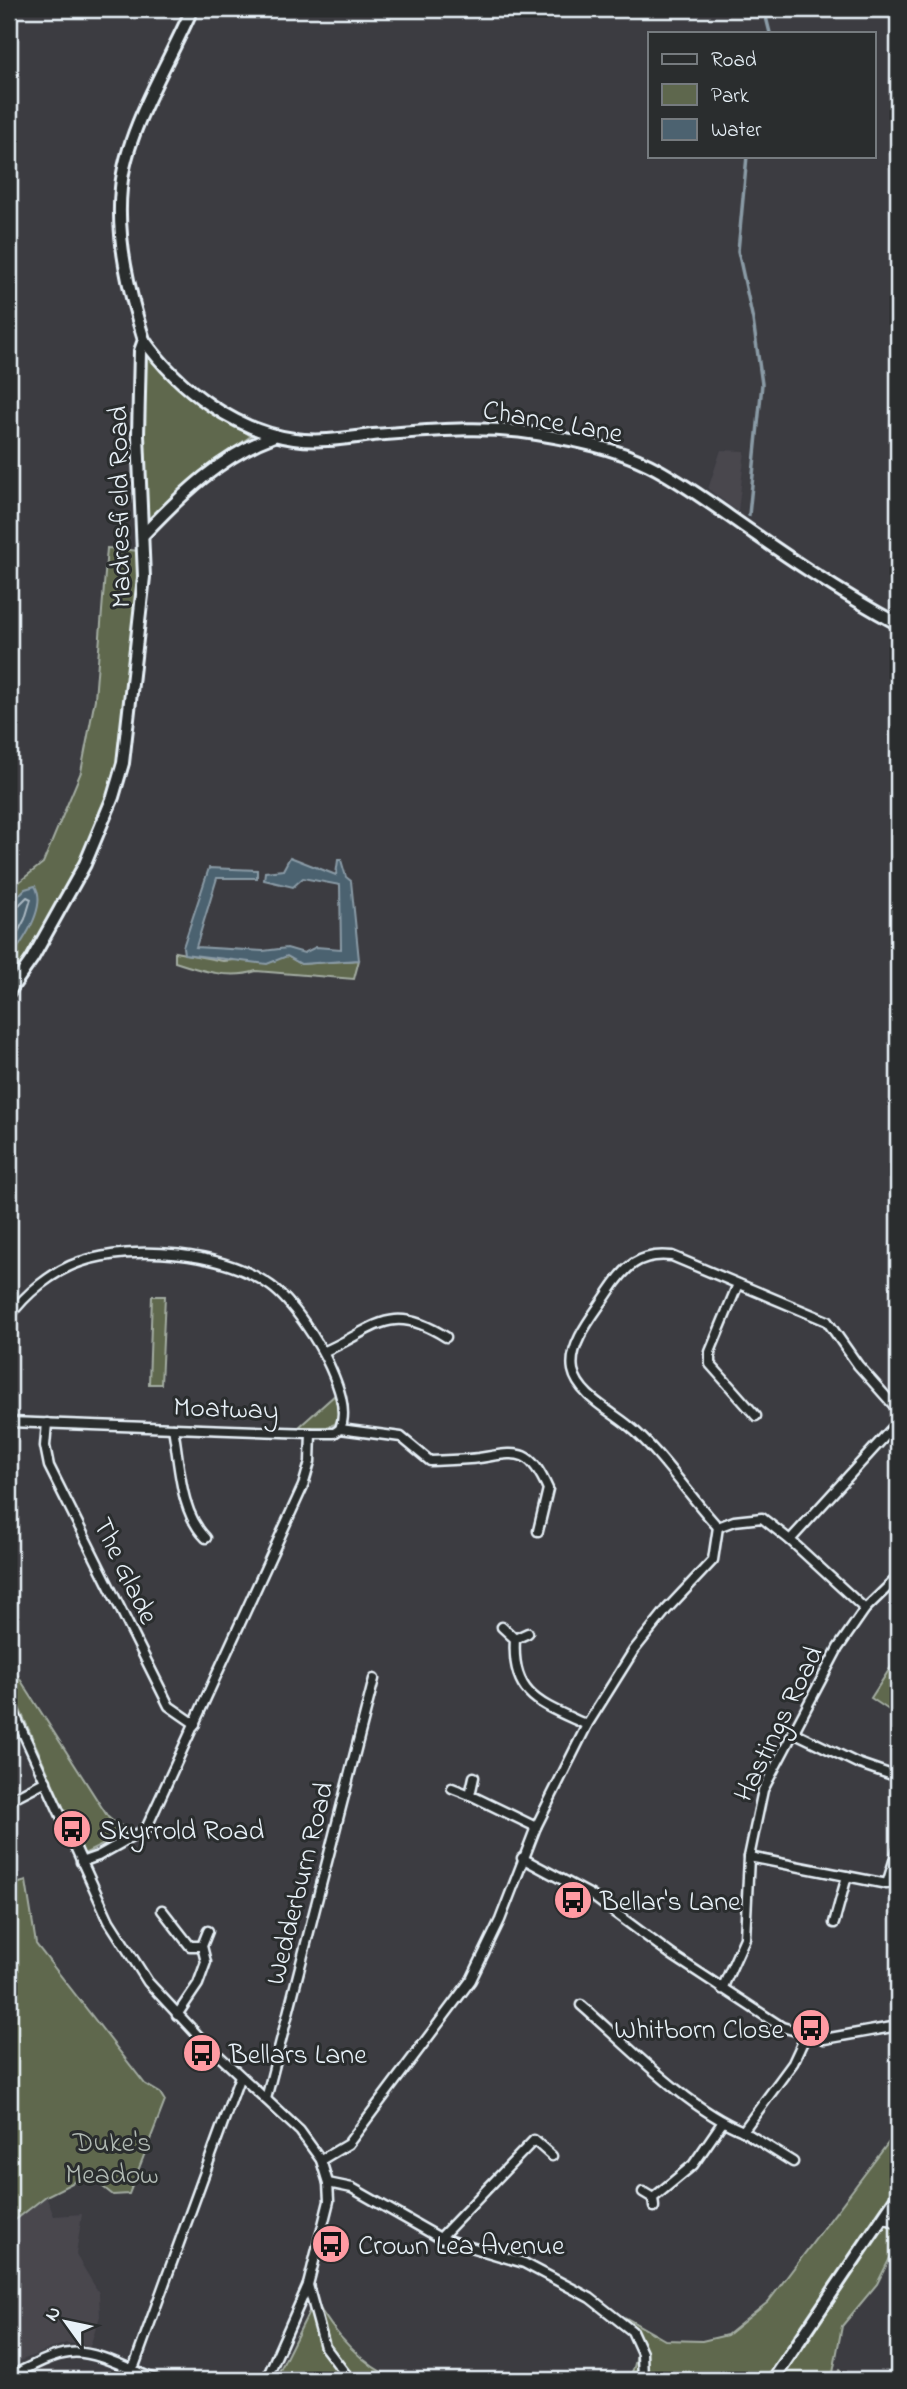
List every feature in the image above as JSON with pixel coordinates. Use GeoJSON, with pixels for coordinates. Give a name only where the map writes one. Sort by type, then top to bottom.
{"type":"FeatureCollection","features":[{"type":"Feature","properties":{"kind":"street","name":"Madresfield Road"},"geometry":{"type":"LineString","coordinates":[[9,992],[32,959],[85,864],[113,797],[123,763],[143,613],[144,534],[138,435],[144,340],[126,268],[120,221],[121,186],[130,150],[192,9]]}},
{"type":"Feature","properties":{"kind":"street","name":"Chance Lane"},"geometry":{"type":"LineString","coordinates":[[144,340],[158,361],[208,403],[243,425],[274,436],[297,440],[334,439],[459,427],[536,434],[631,457],[680,483],[864,605],[898,624]]}},
{"type":"Feature","properties":{"kind":"street"},"geometry":{"type":"LineString","coordinates":[[144,534],[190,488],[231,457],[274,436]]}},
{"type":"Feature","properties":{"kind":"street"},"geometry":{"type":"LineString","coordinates":[[9,1317],[47,1280],[78,1263],[118,1254],[205,1258],[234,1266],[272,1286],[302,1321],[323,1352],[336,1380],[343,1412],[340,1429]]}},
{"type":"Feature","properties":{"kind":"street"},"geometry":{"type":"LineString","coordinates":[[321,2161],[348,2144],[471,1980],[500,1920],[536,1827],[587,1726],[634,1650],[667,1609],[713,1560],[718,1527],[631,1428],[582,1388],[573,1367],[576,1345],[625,1269],[637,1259],[654,1254],[672,1256],[827,1321],[858,1366],[898,1410]]}},
{"type":"Feature","properties":{"kind":"street"},"geometry":{"type":"LineString","coordinates":[[738,1284],[710,1352],[710,1364],[756,1416]]}},
{"type":"Feature","properties":{"kind":"street"},"geometry":{"type":"LineString","coordinates":[[323,1352],[379,1323],[394,1319],[414,1319],[446,1337]]}},
{"type":"Feature","properties":{"kind":"street","name":"Moatway"},"geometry":{"type":"LineString","coordinates":[[9,1422],[311,1433],[334,1433],[340,1429],[401,1437],[430,1461],[481,1458],[503,1452],[520,1453],[536,1466],[548,1489],[538,1531]]}},
{"type":"Feature","properties":{"kind":"street"},"geometry":{"type":"LineString","coordinates":[[790,1540],[898,1422]]}},
{"type":"Feature","properties":{"kind":"street","name":"The Glade"},"geometry":{"type":"LineString","coordinates":[[47,1423],[45,1446],[49,1466],[169,1706],[195,1724]]}},
{"type":"Feature","properties":{"kind":"street"},"geometry":{"type":"LineString","coordinates":[[173,1428],[187,1509],[195,1527],[206,1538]]}},
{"type":"Feature","properties":{"kind":"street"},"geometry":{"type":"LineString","coordinates":[[81,1862],[98,1856],[146,1829],[303,1486],[310,1462],[311,1433]]}},
{"type":"Feature","properties":{"kind":"street"},"geometry":{"type":"LineString","coordinates":[[718,1527],[734,1521],[762,1518],[865,1609]]}},
{"type":"Feature","properties":{"kind":"street","name":"Hastings Road"},"geometry":{"type":"LineString","coordinates":[[722,1989],[745,1938],[749,1857],[763,1790],[838,1648],[865,1609],[898,1577]]}},
{"type":"Feature","properties":{"kind":"street"},"geometry":{"type":"LineString","coordinates":[[502,1627],[515,1639]]}},
{"type":"Feature","properties":{"kind":"street"},"geometry":{"type":"LineString","coordinates":[[515,1639],[528,1633]]}},
{"type":"Feature","properties":{"kind":"street"},"geometry":{"type":"LineString","coordinates":[[515,1639],[513,1664],[520,1683],[536,1702],[587,1726]]}},
{"type":"Feature","properties":{"kind":"street","name":"Wedderburn Road"},"geometry":{"type":"LineString","coordinates":[[266,2099],[374,1679]]}},
{"type":"Feature","properties":{"kind":"street"},"geometry":{"type":"LineString","coordinates":[[9,1702],[109,1921],[148,1982],[177,2015],[300,2131],[321,2161],[328,2183],[328,2201],[308,2285],[266,2380]]}},
{"type":"Feature","properties":{"kind":"street"},"geometry":{"type":"LineString","coordinates":[[793,1732],[857,1763],[898,1777]]}},
{"type":"Feature","properties":{"kind":"street"},"geometry":{"type":"LineString","coordinates":[[470,1795],[474,1777]]}},
{"type":"Feature","properties":{"kind":"street"},"geometry":{"type":"LineString","coordinates":[[9,1800],[46,1781]]}},
{"type":"Feature","properties":{"kind":"street"},"geometry":{"type":"LineString","coordinates":[[452,1788],[536,1827]]}},
{"type":"Feature","properties":{"kind":"street"},"geometry":{"type":"LineString","coordinates":[[749,1857],[887,1884],[898,1848]]}},
{"type":"Feature","properties":{"kind":"street"},"geometry":{"type":"LineString","coordinates":[[522,1858],[592,1895],[722,1989],[782,2027],[824,2039],[898,2026]]}},
{"type":"Feature","properties":{"kind":"street"},"geometry":{"type":"LineString","coordinates":[[834,1923],[846,1877]]}},
{"type":"Feature","properties":{"kind":"street"},"geometry":{"type":"LineString","coordinates":[[162,1910],[190,1946],[202,1946]]}},
{"type":"Feature","properties":{"kind":"street"},"geometry":{"type":"LineString","coordinates":[[177,2015],[198,1984],[206,1962],[202,1946],[208,1931]]}},
{"type":"Feature","properties":{"kind":"street"},"geometry":{"type":"LineString","coordinates":[[581,2005],[722,2123],[743,2131],[793,2162]]}},
{"type":"Feature","properties":{"kind":"street"},"geometry":{"type":"LineString","coordinates":[[743,2131],[793,2063],[806,2035]]}},
{"type":"Feature","properties":{"kind":"street"},"geometry":{"type":"LineString","coordinates":[[122,2380],[131,2369],[240,2076]]}},
{"type":"Feature","properties":{"kind":"street"},"geometry":{"type":"LineString","coordinates":[[643,2192],[653,2202],[693,2165],[722,2123]]}},
{"type":"Feature","properties":{"kind":"street"},"geometry":{"type":"LineString","coordinates":[[440,2238],[534,2140],[552,2156]]}},
{"type":"Feature","properties":{"kind":"street"},"geometry":{"type":"LineString","coordinates":[[328,2183],[352,2188],[440,2238],[524,2263],[590,2298],[632,2331],[642,2353],[643,2380]]}},
{"type":"Feature","properties":{"kind":"street"},"geometry":{"type":"LineString","coordinates":[[773,2380],[898,2195]]}},
{"type":"Feature","properties":{"kind":"street"},"geometry":{"type":"LineString","coordinates":[[883,2217],[898,2224]]}},
{"type":"Feature","properties":{"kind":"street"},"geometry":{"type":"LineString","coordinates":[[308,2285],[326,2347],[350,2380]]}},
{"type":"Feature","properties":{"kind":"street"},"geometry":{"type":"LineString","coordinates":[[9,2377],[71,2352],[131,2369],[156,2380]]}},
{"type":"Feature","properties":{"kind":"shaded area"},"geometry":{"type":"Polygon","coordinates":[[[721,450],[745,451],[738,512],[708,489],[721,450]]]}},
{"type":"Feature","properties":{"kind":"shaded area"},"geometry":{"type":"Polygon","coordinates":[[[46,2196],[54,2216],[82,2214],[76,2255],[99,2293],[100,2316],[90,2346],[66,2343],[9,2365],[9,2225],[46,2196]]]}},
{"type":"Feature","properties":{"kind":"green space"},"geometry":{"type":"Polygon","coordinates":[[[146,353],[196,400],[251,436],[197,474],[148,520],[144,442],[146,353]]]}},
{"type":"Feature","properties":{"kind":"green space"},"geometry":{"type":"Polygon","coordinates":[[[107,548],[140,551],[129,699],[113,786],[79,865],[9,985],[9,890],[43,863],[81,772],[95,699],[107,548]]]}},
{"type":"Feature","properties":{"kind":"green space"},"geometry":{"type":"Polygon","coordinates":[[[175,952],[223,961],[287,956],[301,964],[359,960],[354,979],[256,971],[236,975],[204,971],[175,962],[175,952]]]}},
{"type":"Feature","properties":{"kind":"green space"},"geometry":{"type":"Polygon","coordinates":[[[152,1296],[165,1296],[161,1384],[149,1384],[152,1296]]]}},
{"type":"Feature","properties":{"kind":"green space"},"geometry":{"type":"Polygon","coordinates":[[[335,1395],[339,1414],[335,1424],[327,1427],[299,1427],[335,1395]]]}},
{"type":"Feature","properties":{"kind":"green space"},"geometry":{"type":"Polygon","coordinates":[[[898,1656],[898,1716],[871,1698],[898,1656]]]}},
{"type":"Feature","properties":{"kind":"green space"},"geometry":{"type":"Polygon","coordinates":[[[9,1662],[108,1817],[116,1824],[133,1830],[84,1854],[9,1685],[9,1662]]]}},
{"type":"Feature","properties":{"kind":"green space","name":"Duke's Meadow"},"geometry":{"type":"Polygon","coordinates":[[[26,1881],[36,1944],[145,2084],[160,2093],[165,2101],[129,2194],[113,2195],[88,2175],[46,2196],[9,2225],[9,1886],[26,1881]]]}},
{"type":"Feature","properties":{"kind":"green space"},"geometry":{"type":"Polygon","coordinates":[[[898,2130],[898,2242],[877,2284],[842,2326],[832,2378],[840,2370],[846,2380],[628,2380],[633,2371],[636,2349],[626,2318],[665,2340],[702,2341],[727,2335],[768,2302],[898,2130]]]}},
{"type":"Feature","properties":{"kind":"green space"},"geometry":{"type":"Polygon","coordinates":[[[315,2300],[350,2347],[372,2366],[397,2380],[275,2380],[315,2300]]]}},
{"type":"Feature","properties":{"kind":"water"},"geometry":{"type":"Polygon","coordinates":[[[290,857],[336,875],[338,860],[341,860],[346,877],[351,881],[359,960],[301,964],[287,956],[267,964],[184,954],[183,947],[209,868],[257,870],[257,878],[217,878],[196,947],[263,951],[287,948],[304,953],[316,947],[341,949],[340,885],[303,878],[293,887],[264,880],[265,872],[283,870],[290,857]]]}},
{"type":"Feature","properties":{"kind":"water"},"geometry":{"type":"Polygon","coordinates":[[[35,886],[38,895],[36,914],[32,925],[9,960],[9,905],[25,889],[35,886]]]}},
{"type":"Feature","properties":{"kind":"waterway"},"geometry":{"type":"LineString","coordinates":[[764,9],[770,32]]}},
{"type":"Feature","properties":{"kind":"waterway"},"geometry":{"type":"LineString","coordinates":[[747,158],[738,251],[753,320],[762,384],[749,515]]}},
{"type":"Feature","properties":{"kind":"place","name":"Skyrrold Road"},"geometry":{"type":"Point","coordinates":[72,1829]}},
{"type":"Feature","properties":{"kind":"place","name":"Bellar's Lane"},"geometry":{"type":"Point","coordinates":[573,1900]}},
{"type":"Feature","properties":{"kind":"place","name":"Whitborn Close"},"geometry":{"type":"Point","coordinates":[811,2028]}},
{"type":"Feature","properties":{"kind":"place","name":"Bellars Lane"},"geometry":{"type":"Point","coordinates":[202,2053]}},
{"type":"Feature","properties":{"kind":"place","name":"Crown Lea Avenue"},"geometry":{"type":"Point","coordinates":[331,2244]}}]}
